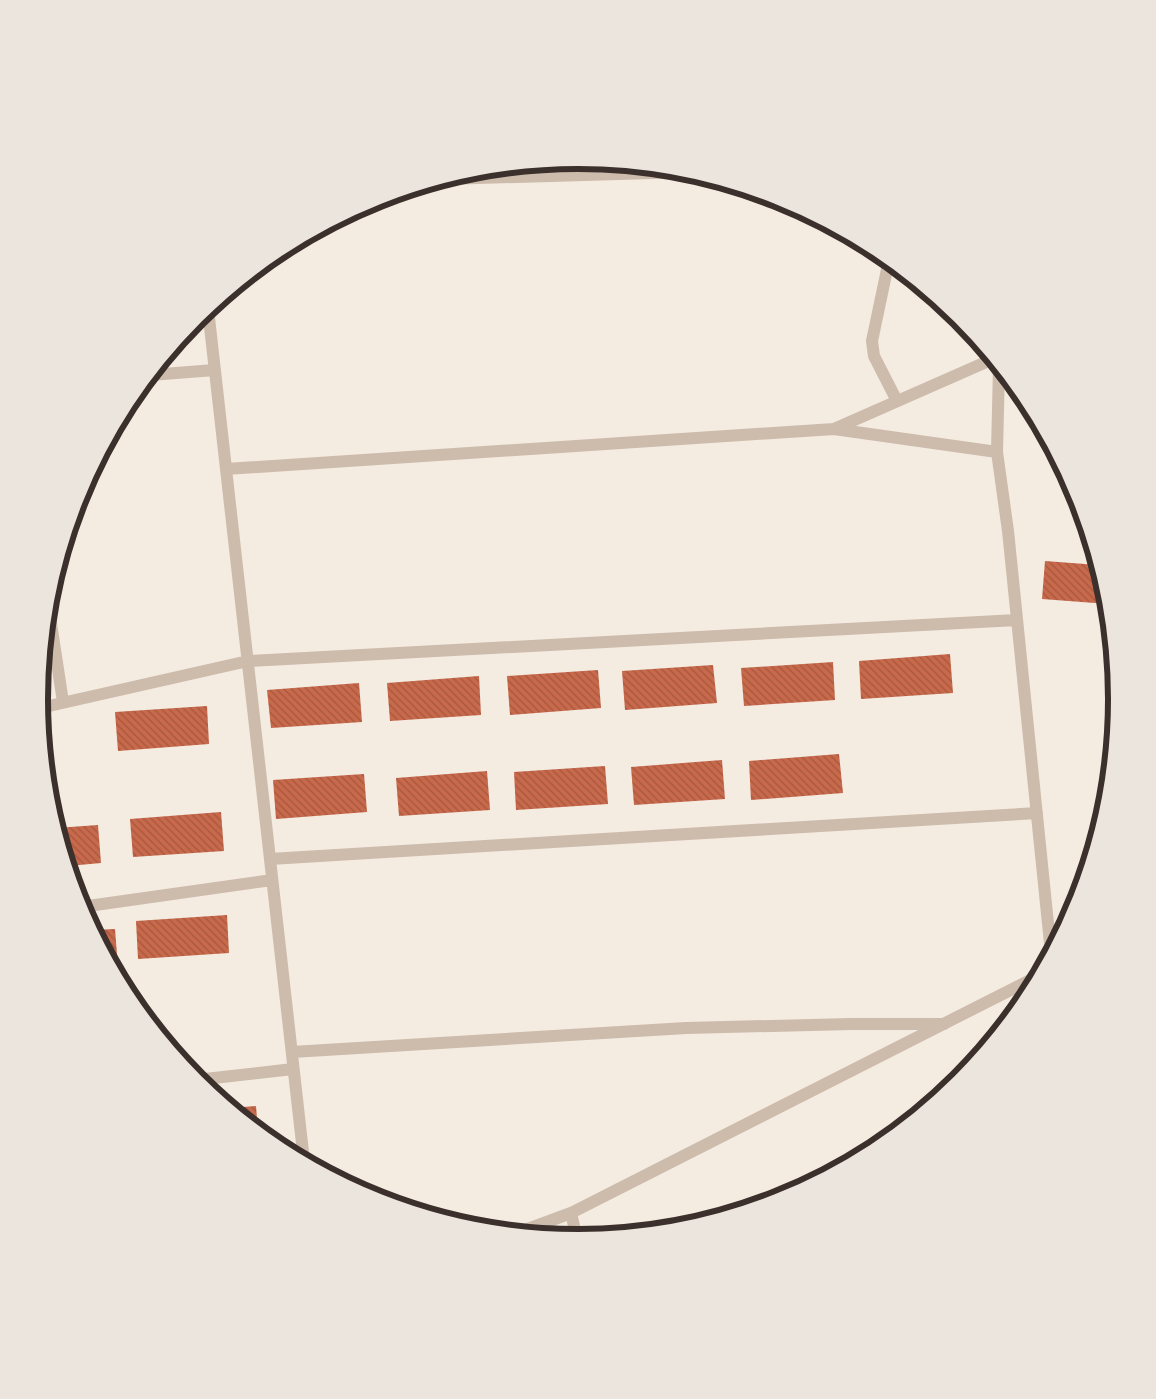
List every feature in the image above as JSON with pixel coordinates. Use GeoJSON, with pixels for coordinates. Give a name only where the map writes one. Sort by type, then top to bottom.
{"type":"FeatureCollection","features":[{"type":"Feature","properties":{"kind":"street"},"geometry":{"type":"LineString","coordinates":[[482,178],[641,173]]}},
{"type":"Feature","properties":{"kind":"street"},"geometry":{"type":"LineString","coordinates":[[887,269],[872,341],[874,356],[897,401]]}},
{"type":"Feature","properties":{"kind":"street"},"geometry":{"type":"LineString","coordinates":[[209,318],[303,1153]]}},
{"type":"Feature","properties":{"kind":"street"},"geometry":{"type":"LineString","coordinates":[[834,428],[987,362]]}},
{"type":"Feature","properties":{"kind":"street"},"geometry":{"type":"LineString","coordinates":[[159,374],[215,370]]}},
{"type":"Feature","properties":{"kind":"street"},"geometry":{"type":"LineString","coordinates":[[999,377],[997,452],[1008,531],[1050,942]]}},
{"type":"Feature","properties":{"kind":"street"},"geometry":{"type":"LineString","coordinates":[[226,469],[834,428],[997,452]]}},
{"type":"Feature","properties":{"kind":"street"},"geometry":{"type":"LineString","coordinates":[[48,706],[248,661],[1017,620]]}},
{"type":"Feature","properties":{"kind":"street"},"geometry":{"type":"LineString","coordinates":[[52,630],[63,702]]}},
{"type":"Feature","properties":{"kind":"street"},"geometry":{"type":"LineString","coordinates":[[270,859],[1037,813]]}},
{"type":"Feature","properties":{"kind":"street"},"geometry":{"type":"LineString","coordinates":[[89,906],[272,880]]}},
{"type":"Feature","properties":{"kind":"street"},"geometry":{"type":"LineString","coordinates":[[531,1228],[571,1213],[1027,982]]}},
{"type":"Feature","properties":{"kind":"street"},"geometry":{"type":"LineString","coordinates":[[292,1052],[686,1028],[944,1024]]}},
{"type":"Feature","properties":{"kind":"street"},"geometry":{"type":"LineString","coordinates":[[207,1079],[294,1069]]}},
{"type":"Feature","properties":{"kind":"street"},"geometry":{"type":"LineString","coordinates":[[571,1213],[575,1230]]}},
{"type":"Feature","properties":{"kind":"building"},"geometry":{"type":"Polygon","coordinates":[[[1045,561],[1091,564],[1099,603],[1042,599],[1045,561]]]}},
{"type":"Feature","properties":{"kind":"building"},"geometry":{"type":"Polygon","coordinates":[[[950,654],[953,693],[861,699],[859,661],[950,654]]]}},
{"type":"Feature","properties":{"kind":"building"},"geometry":{"type":"Polygon","coordinates":[[[833,662],[835,700],[744,706],[741,668],[833,662]]]}},
{"type":"Feature","properties":{"kind":"building"},"geometry":{"type":"Polygon","coordinates":[[[713,665],[717,703],[625,710],[622,671],[713,665]]]}},
{"type":"Feature","properties":{"kind":"building"},"geometry":{"type":"Polygon","coordinates":[[[598,670],[601,708],[510,715],[507,676],[598,670]]]}},
{"type":"Feature","properties":{"kind":"building"},"geometry":{"type":"Polygon","coordinates":[[[479,676],[481,715],[390,721],[387,683],[479,676]]]}},
{"type":"Feature","properties":{"kind":"building"},"geometry":{"type":"Polygon","coordinates":[[[359,683],[362,722],[271,728],[267,690],[359,683]]]}},
{"type":"Feature","properties":{"kind":"building"},"geometry":{"type":"Polygon","coordinates":[[[207,706],[209,744],[118,751],[115,712],[207,706]]]}},
{"type":"Feature","properties":{"kind":"building"},"geometry":{"type":"Polygon","coordinates":[[[839,754],[843,793],[751,800],[749,761],[839,754]]]}},
{"type":"Feature","properties":{"kind":"building"},"geometry":{"type":"Polygon","coordinates":[[[722,760],[725,799],[634,805],[631,767],[722,760]]]}},
{"type":"Feature","properties":{"kind":"building"},"geometry":{"type":"Polygon","coordinates":[[[605,766],[608,804],[516,810],[514,772],[605,766]]]}},
{"type":"Feature","properties":{"kind":"building"},"geometry":{"type":"Polygon","coordinates":[[[487,771],[490,810],[399,816],[396,778],[487,771]]]}},
{"type":"Feature","properties":{"kind":"building"},"geometry":{"type":"Polygon","coordinates":[[[364,774],[367,812],[276,819],[273,780],[364,774]]]}},
{"type":"Feature","properties":{"kind":"building"},"geometry":{"type":"Polygon","coordinates":[[[221,812],[224,851],[133,857],[130,819],[221,812]]]}},
{"type":"Feature","properties":{"kind":"building"},"geometry":{"type":"Polygon","coordinates":[[[98,825],[101,863],[75,865],[64,827],[98,825]]]}},
{"type":"Feature","properties":{"kind":"building"},"geometry":{"type":"Polygon","coordinates":[[[227,915],[229,953],[138,959],[136,921],[227,915]]]}},
{"type":"Feature","properties":{"kind":"building"},"geometry":{"type":"Polygon","coordinates":[[[115,929],[118,963],[102,934],[100,930],[115,929]]]}},
{"type":"Feature","properties":{"kind":"building"},"geometry":{"type":"Polygon","coordinates":[[[256,1106],[257,1122],[255,1120],[239,1107],[256,1106]]]}}]}
